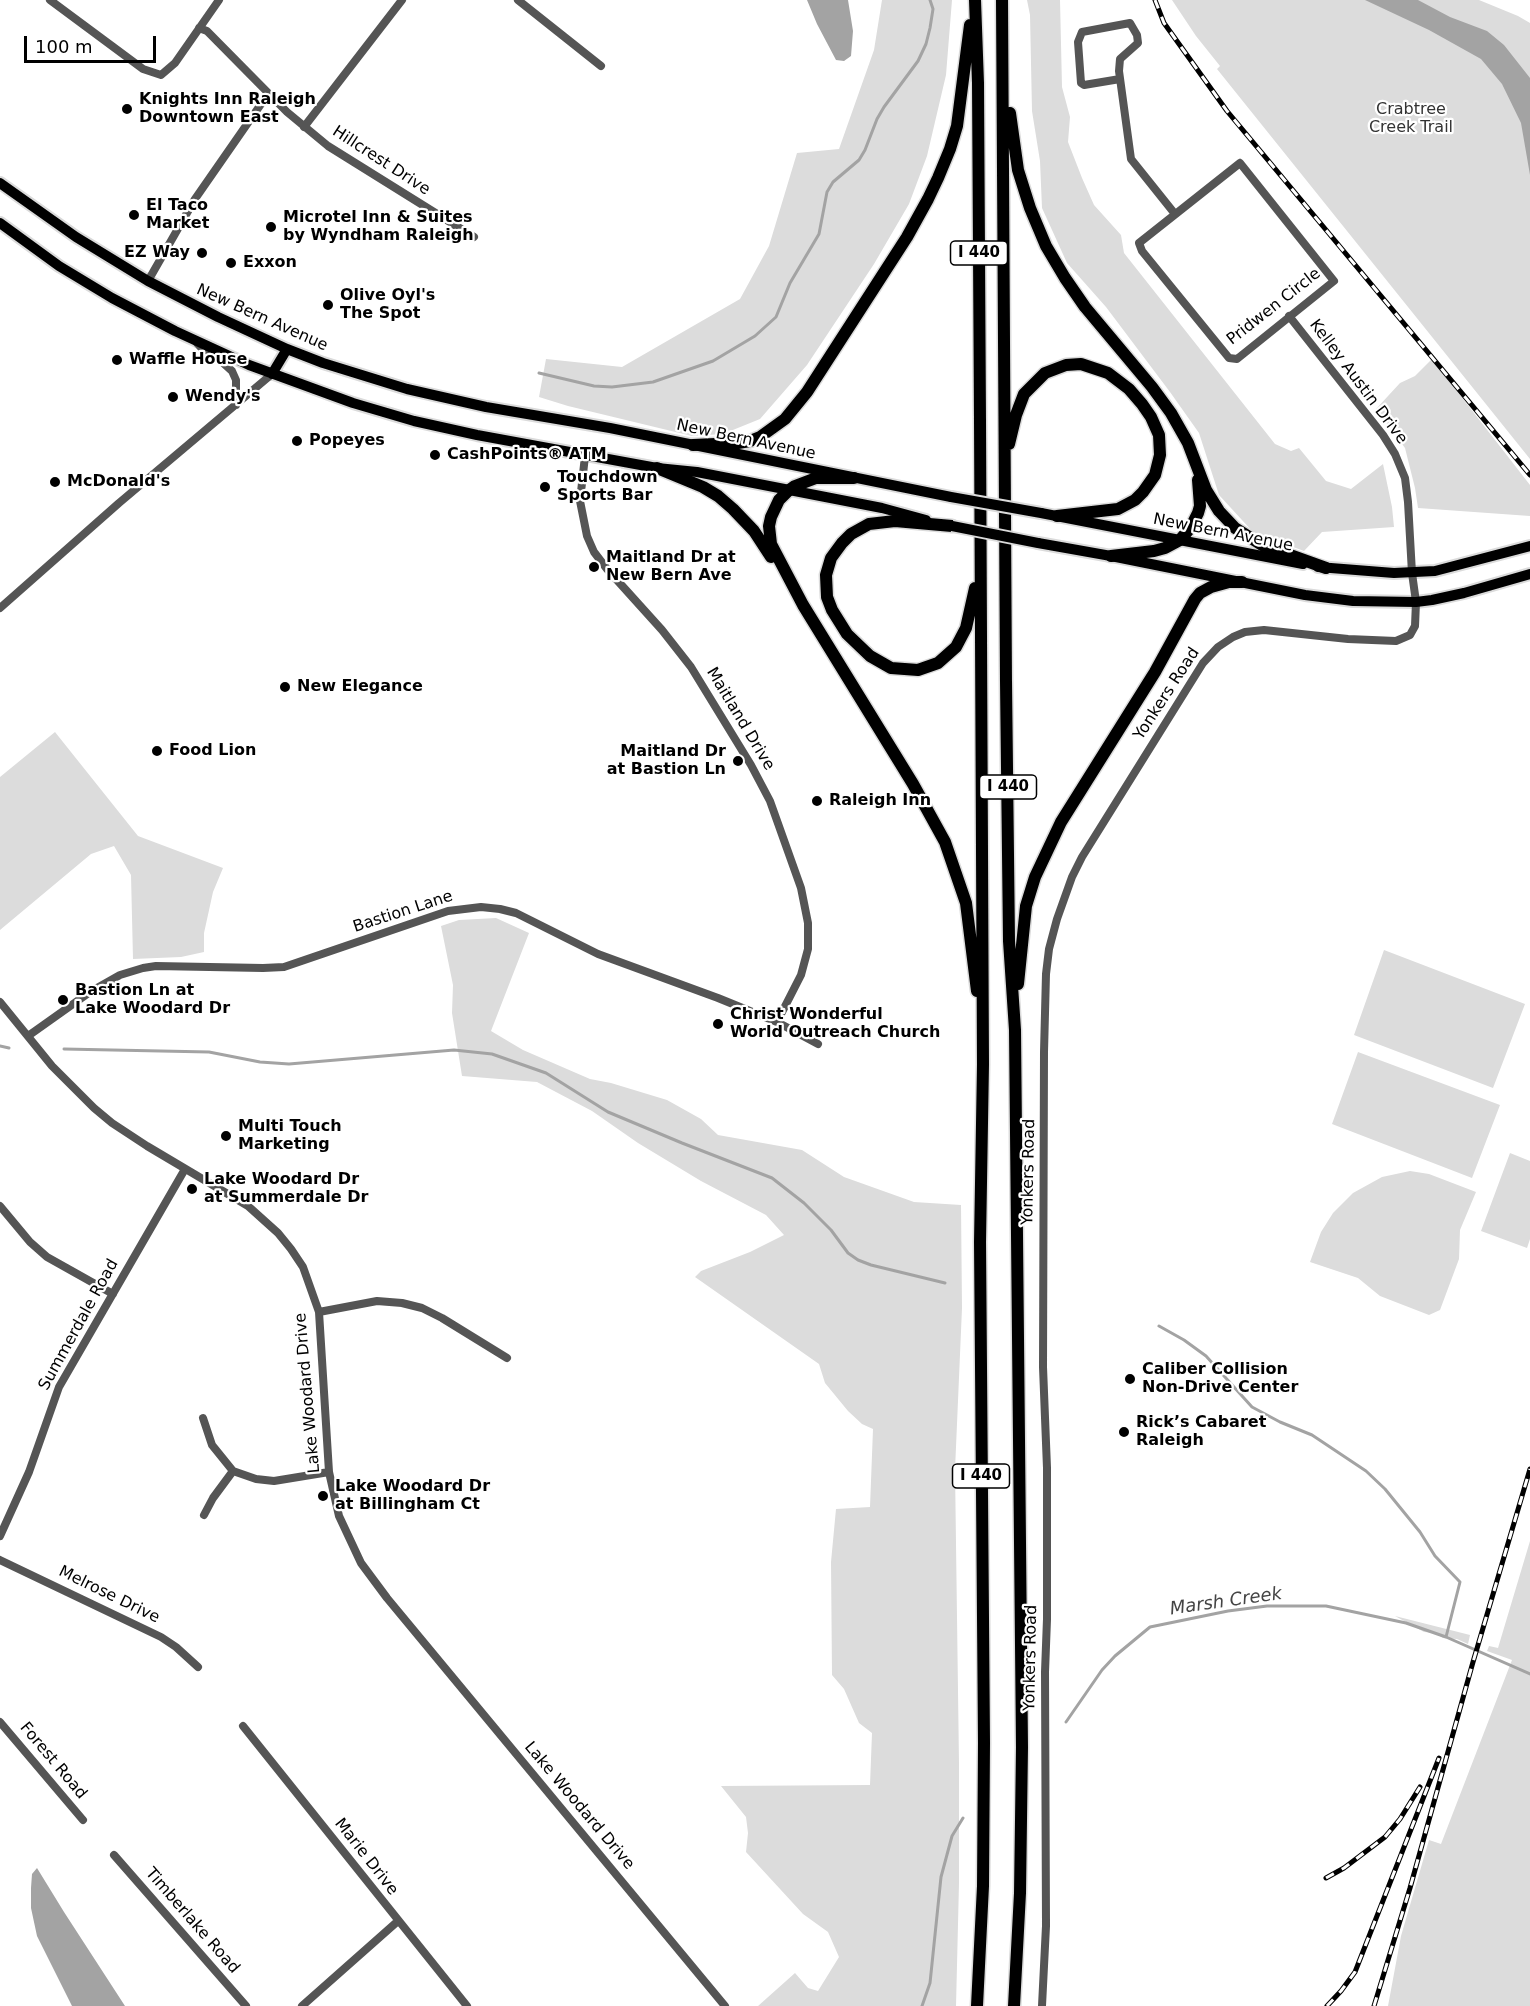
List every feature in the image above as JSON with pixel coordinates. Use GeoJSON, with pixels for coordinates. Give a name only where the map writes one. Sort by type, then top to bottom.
{"type":"FeatureCollection","features":[{"type":"Feature","properties":{"kind":"highway"},"geometry":{"type":"LineString","coordinates":[[693,445],[750,441],[775,428],[786,419],[807,393],[907,237],[938,178],[957,126],[974,0]]}},
{"type":"Feature","properties":{"kind":"highway","name":"I 440"},"geometry":{"type":"LineString","coordinates":[[974,0],[978,83],[983,1018],[980,1242],[984,1833],[977,2006]]}},
{"type":"Feature","properties":{"kind":"highway","name":"I 440"},"geometry":{"type":"LineString","coordinates":[[1002,0],[1009,932],[1015,1030],[1022,1747],[1020,1893],[1014,2006]]}},
{"type":"Feature","properties":{"kind":"highway"},"geometry":{"type":"LineString","coordinates":[[1002,34],[1014,149],[1024,191],[1042,236],[1065,278],[1085,307],[1171,413],[1188,443],[1212,501],[1219,512],[1235,528],[1262,545],[1326,568]]}},
{"type":"Feature","properties":{"kind":"highway"},"geometry":{"type":"LineString","coordinates":[[1005,462],[1019,403],[1030,386],[1045,373],[1066,365],[1091,366],[1108,373],[1138,398],[1155,426],[1160,444],[1158,466],[1149,484],[1135,500],[1118,509],[1057,516]]}},
{"type":"Feature","properties":{"kind":"highway"},"geometry":{"type":"LineString","coordinates":[[1111,556],[1159,550],[1180,540],[1191,527],[1200,506],[1197,465]]}},
{"type":"Feature","properties":{"kind":"highway"},"geometry":{"type":"LineString","coordinates":[[657,468],[718,496],[754,531],[803,605],[913,784],[945,842],[966,903],[975,981],[983,1018]]}},
{"type":"Feature","properties":{"kind":"highway"},"geometry":{"type":"LineString","coordinates":[[803,605],[774,552],[770,534],[774,509],[788,491],[801,483],[816,478],[854,477]]}},
{"type":"Feature","properties":{"kind":"highway"},"geometry":{"type":"LineString","coordinates":[[952,526],[909,521],[877,522],[860,528],[842,543],[831,558],[826,575],[827,597],[837,621],[857,646],[879,663],[899,670],[918,670],[938,663],[956,647],[966,628],[981,558]]}},
{"type":"Feature","properties":{"kind":"highway"},"geometry":{"type":"LineString","coordinates":[[1015,1030],[1026,906],[1035,877],[1060,822],[1164,656],[1200,593],[1211,586],[1242,582]]}},
{"type":"Feature","properties":{"kind":"main road","name":"New Bern Avenue"},"geometry":{"type":"LineString","coordinates":[[0,183],[76,237],[148,281],[218,317],[323,363],[407,389],[486,407],[1326,568],[1412,573],[1451,568],[1530,546]]}},
{"type":"Feature","properties":{"kind":"main road"},"geometry":{"type":"LineString","coordinates":[[0,223],[59,266],[112,298],[194,341],[272,374],[338,398],[414,421],[585,456],[697,472],[882,508],[952,526],[1337,600],[1416,602],[1464,593],[1530,574]]}},
{"type":"Feature","properties":{"kind":"main road"},"geometry":{"type":"LineString","coordinates":[[272,374],[287,349]]}},
{"type":"Feature","properties":{"kind":"street"},"geometry":{"type":"LineString","coordinates":[[51,0],[143,69],[161,75],[175,63],[219,0]]}},
{"type":"Feature","properties":{"kind":"street"},"geometry":{"type":"LineString","coordinates":[[304,127],[402,0]]}},
{"type":"Feature","properties":{"kind":"street"},"geometry":{"type":"LineString","coordinates":[[518,0],[601,66]]}},
{"type":"Feature","properties":{"kind":"street"},"geometry":{"type":"LineString","coordinates":[[1120,79],[1084,85],[1080,83],[1078,42],[1082,32],[1130,23],[1137,35],[1138,43],[1120,59],[1120,79],[1131,159],[1175,214]]}},
{"type":"Feature","properties":{"kind":"street","name":"Hillcrest Drive"},"geometry":{"type":"LineString","coordinates":[[200,28],[207,31],[268,94],[328,146],[474,237]]}},
{"type":"Feature","properties":{"kind":"street"},"geometry":{"type":"LineString","coordinates":[[148,281],[195,199],[268,94]]}},
{"type":"Feature","properties":{"kind":"street","name":"Pridwen Circle"},"geometry":{"type":"LineString","coordinates":[[1240,163],[1334,281],[1237,359],[1229,358],[1142,251],[1139,243],[1175,214],[1240,163]]}},
{"type":"Feature","properties":{"kind":"street","name":"Kelley Austin Drive"},"geometry":{"type":"LineString","coordinates":[[1289,316],[1383,435],[1395,454],[1405,478],[1412,573]]}},
{"type":"Feature","properties":{"kind":"street"},"geometry":{"type":"LineString","coordinates":[[194,341],[206,353],[221,361],[232,371],[236,380],[236,405]]}},
{"type":"Feature","properties":{"kind":"street"},"geometry":{"type":"LineString","coordinates":[[0,608],[272,374]]}},
{"type":"Feature","properties":{"kind":"street","name":"Maitland Drive"},"geometry":{"type":"LineString","coordinates":[[585,456],[580,501],[587,536],[594,552],[606,569],[678,649],[697,676],[770,801],[801,888],[808,923],[808,949],[801,975],[777,1022]]}},
{"type":"Feature","properties":{"kind":"street","name":"Yonkers Road"},"geometry":{"type":"LineString","coordinates":[[1042,2006],[1046,1926],[1047,1619],[1047,1468],[1043,1367],[1044,1041],[1049,949],[1072,877],[1082,857],[1192,679],[1218,646],[1245,632],[1264,630],[1348,639],[1396,641],[1405,638],[1415,626],[1416,602],[1412,573]]}},
{"type":"Feature","properties":{"kind":"street","name":"Bastion Lane"},"geometry":{"type":"LineString","coordinates":[[28,1036],[90,992],[120,975],[156,966],[284,967],[448,911],[481,907],[516,913],[619,963],[718,998],[777,1022],[818,1044]]}},
{"type":"Feature","properties":{"kind":"street","name":"Lake Woodard Drive"},"geometry":{"type":"LineString","coordinates":[[0,1002],[61,1077],[94,1108],[129,1135],[248,1206],[278,1233],[303,1267],[319,1312],[329,1472],[333,1493],[345,1531],[369,1575],[725,2006]]}},
{"type":"Feature","properties":{"kind":"street","name":"Summerdale Road"},"geometry":{"type":"LineString","coordinates":[[0,1536],[21,1492],[59,1387],[185,1169]]}},
{"type":"Feature","properties":{"kind":"street"},"geometry":{"type":"LineString","coordinates":[[0,1206],[30,1242],[47,1257],[113,1294]]}},
{"type":"Feature","properties":{"kind":"street"},"geometry":{"type":"LineString","coordinates":[[319,1312],[377,1301],[402,1303],[422,1308],[442,1318],[507,1358]]}},
{"type":"Feature","properties":{"kind":"street"},"geometry":{"type":"LineString","coordinates":[[203,1418],[213,1445],[233,1471],[256,1479],[274,1481],[329,1472]]}},
{"type":"Feature","properties":{"kind":"street"},"geometry":{"type":"LineString","coordinates":[[204,1515],[213,1498],[233,1471]]}},
{"type":"Feature","properties":{"kind":"street","name":"Melrose Drive"},"geometry":{"type":"LineString","coordinates":[[0,1560],[161,1637],[198,1667]]}},
{"type":"Feature","properties":{"kind":"street","name":"Forest Road"},"geometry":{"type":"LineString","coordinates":[[0,1722],[83,1820]]}},
{"type":"Feature","properties":{"kind":"street","name":"Marie Drive"},"geometry":{"type":"LineString","coordinates":[[243,1726],[467,2006]]}},
{"type":"Feature","properties":{"kind":"street","name":"Timberlake Road"},"geometry":{"type":"LineString","coordinates":[[114,1856],[246,2006]]}},
{"type":"Feature","properties":{"kind":"street"},"geometry":{"type":"LineString","coordinates":[[302,2006],[398,1921]]}},
{"type":"Feature","properties":{"kind":"green space"},"geometry":{"type":"Polygon","coordinates":[[[882,0],[952,0],[946,75],[927,156],[909,204],[874,264],[807,365],[760,419],[723,434],[692,436],[539,397],[546,359],[622,367],[740,299],[769,246],[797,153],[839,149],[874,50],[882,0]]]}},
{"type":"Feature","properties":{"kind":"green space"},"geometry":{"type":"Polygon","coordinates":[[[1027,0],[1060,0],[1062,87],[1070,117],[1068,142],[1094,205],[1121,235],[1124,253],[1275,444],[1291,451],[1299,448],[1326,481],[1351,489],[1383,464],[1394,527],[1322,532],[1304,551],[1253,532],[1219,495],[1199,433],[1106,307],[1067,263],[1042,208],[1040,161],[1032,111],[1030,15],[1027,0]]]}},
{"type":"Feature","properties":{"kind":"green space","name":"Crabtree Creek Trail"},"geometry":{"type":"Polygon","coordinates":[[[1172,0],[1479,0],[1530,23],[1530,459],[1217,69],[1220,66],[1172,0]]]}},
{"type":"Feature","properties":{"kind":"green space"},"geometry":{"type":"Polygon","coordinates":[[[1432,359],[1530,485],[1530,516],[1418,508],[1405,448],[1376,409],[1400,383],[1415,376],[1432,359]]]}},
{"type":"Feature","properties":{"kind":"green space"},"geometry":{"type":"Polygon","coordinates":[[[55,732],[138,836],[223,868],[213,892],[204,933],[204,952],[181,957],[133,959],[131,875],[114,846],[91,854],[0,930],[0,777],[55,732]]]}},
{"type":"Feature","properties":{"kind":"green space"},"geometry":{"type":"Polygon","coordinates":[[[496,918],[529,933],[491,1031],[523,1050],[590,1079],[667,1100],[701,1119],[718,1135],[802,1150],[844,1177],[914,1202],[961,1205],[962,1308],[955,1470],[959,1764],[956,2006],[758,2006],[795,1973],[808,1988],[818,1991],[839,1957],[828,1932],[803,1914],[746,1852],[748,1833],[746,1817],[721,1786],[870,1785],[872,1733],[859,1723],[844,1689],[832,1675],[831,1562],[836,1509],[870,1507],[873,1429],[862,1424],[848,1411],[825,1383],[819,1364],[695,1277],[701,1271],[750,1252],[784,1235],[766,1215],[701,1181],[638,1143],[592,1111],[537,1082],[462,1076],[452,1013],[453,985],[441,926],[459,920],[496,918]]]}},
{"type":"Feature","properties":{"kind":"green space"},"geometry":{"type":"Polygon","coordinates":[[[1384,950],[1525,1004],[1493,1088],[1354,1035],[1384,950]]]}},
{"type":"Feature","properties":{"kind":"green space"},"geometry":{"type":"Polygon","coordinates":[[[1358,1052],[1500,1105],[1472,1178],[1332,1124],[1358,1052]]]}},
{"type":"Feature","properties":{"kind":"green space"},"geometry":{"type":"Polygon","coordinates":[[[1510,1153],[1530,1161],[1530,1239],[1527,1248],[1481,1231],[1510,1153]]]}},
{"type":"Feature","properties":{"kind":"green space"},"geometry":{"type":"Polygon","coordinates":[[[1410,1171],[1429,1174],[1476,1192],[1460,1230],[1459,1259],[1440,1310],[1429,1315],[1380,1296],[1358,1278],[1310,1262],[1321,1232],[1333,1213],[1353,1193],[1382,1177],[1410,1171]]]}},
{"type":"Feature","properties":{"kind":"green space"},"geometry":{"type":"Polygon","coordinates":[[[1530,1541],[1530,2006],[1388,2006],[1401,1936],[1429,1840],[1441,1844],[1512,1660],[1487,1651],[1489,1646],[1498,1648],[1530,1541]]]}},
{"type":"Feature","properties":{"kind":"green space"},"geometry":{"type":"Polygon","coordinates":[[[1395,1616],[1470,1635],[1468,1644],[1457,1639],[1443,1638],[1435,1633],[1424,1632],[1395,1616]]]}},
{"type":"Feature","properties":{"kind":"shaded area"},"geometry":{"type":"Polygon","coordinates":[[[807,0],[848,0],[853,31],[851,56],[844,61],[836,60],[807,0]]]}},
{"type":"Feature","properties":{"kind":"shaded area"},"geometry":{"type":"Polygon","coordinates":[[[1365,0],[1418,0],[1450,17],[1487,31],[1504,45],[1530,78],[1530,175],[1521,123],[1502,84],[1481,59],[1429,30],[1365,0]]]}},
{"type":"Feature","properties":{"kind":"shaded area"},"geometry":{"type":"Polygon","coordinates":[[[37,1868],[125,2006],[72,2006],[37,1936],[31,1908],[31,1888],[32,1874],[37,1868]]]}},
{"type":"Feature","properties":{"kind":"waterway"},"geometry":{"type":"LineString","coordinates":[[539,373],[594,386],[612,387],[653,382],[713,361],[755,336],[776,317],[790,283],[819,234],[827,192],[833,182],[859,160],[884,107],[918,61],[930,28],[933,9],[930,0]]}},
{"type":"Feature","properties":{"kind":"waterway"},"geometry":{"type":"LineString","coordinates":[[0,1046],[9,1048]]}},
{"type":"Feature","properties":{"kind":"waterway"},"geometry":{"type":"LineString","coordinates":[[64,1049],[209,1052],[260,1062],[289,1064],[454,1050],[492,1054],[546,1073],[608,1112],[772,1178],[804,1203],[831,1230],[848,1253],[858,1260],[945,1283]]}},
{"type":"Feature","properties":{"kind":"waterway"},"geometry":{"type":"LineString","coordinates":[[1159,1326],[1206,1356],[1252,1407],[1312,1435],[1366,1471],[1385,1489],[1420,1532],[1435,1556],[1460,1582],[1446,1637]]}},
{"type":"Feature","properties":{"kind":"waterway","name":"Marsh Creek"},"geometry":{"type":"LineString","coordinates":[[1066,1722],[1102,1670],[1150,1627],[1228,1611],[1267,1606],[1326,1606],[1406,1623],[1446,1637],[1530,1674]]}},
{"type":"Feature","properties":{"kind":"waterway","name":"Marsh Creek"},"geometry":{"type":"LineString","coordinates":[[922,2006],[930,1983],[941,1877],[952,1836],[963,1818]]}},
{"type":"Feature","properties":{"kind":"railway"},"geometry":{"type":"LineString","coordinates":[[1155,0],[1164,23],[1227,111],[1530,475]]}},
{"type":"Feature","properties":{"kind":"railway"},"geometry":{"type":"LineString","coordinates":[[1374,2006],[1530,1469]]}},
{"type":"Feature","properties":{"kind":"railway"},"geometry":{"type":"LineString","coordinates":[[1327,2006],[1355,1972],[1439,1758]]}},
{"type":"Feature","properties":{"kind":"railway"},"geometry":{"type":"LineString","coordinates":[[1326,1878],[1344,1868],[1385,1837],[1400,1819],[1420,1787]]}},
{"type":"Feature","properties":{"kind":"place","name":"Knights Inn Raleigh Downtown East"},"geometry":{"type":"Point","coordinates":[127,109]}},
{"type":"Feature","properties":{"kind":"place","name":"El Taco Market"},"geometry":{"type":"Point","coordinates":[134,215]}},
{"type":"Feature","properties":{"kind":"place","name":"Microtel Inn & Suites by Wyndham Raleigh"},"geometry":{"type":"Point","coordinates":[271,227]}},
{"type":"Feature","properties":{"kind":"place","name":"EZ Way"},"geometry":{"type":"Point","coordinates":[202,253]}},
{"type":"Feature","properties":{"kind":"place","name":"Exxon"},"geometry":{"type":"Point","coordinates":[231,263]}},
{"type":"Feature","properties":{"kind":"place","name":"Olive Oyl's The Spot"},"geometry":{"type":"Point","coordinates":[328,305]}},
{"type":"Feature","properties":{"kind":"place","name":"Waffle House"},"geometry":{"type":"Point","coordinates":[117,360]}},
{"type":"Feature","properties":{"kind":"place","name":"Wendy's"},"geometry":{"type":"Point","coordinates":[173,397]}},
{"type":"Feature","properties":{"kind":"place","name":"Popeyes"},"geometry":{"type":"Point","coordinates":[297,441]}},
{"type":"Feature","properties":{"kind":"place","name":"CashPoints® ATM"},"geometry":{"type":"Point","coordinates":[435,455]}},
{"type":"Feature","properties":{"kind":"place","name":"McDonald's"},"geometry":{"type":"Point","coordinates":[55,482]}},
{"type":"Feature","properties":{"kind":"place","name":"Touchdown Sports Bar"},"geometry":{"type":"Point","coordinates":[545,487]}},
{"type":"Feature","properties":{"kind":"place","name":"Maitland Dr at New Bern Ave"},"geometry":{"type":"Point","coordinates":[594,567]}},
{"type":"Feature","properties":{"kind":"place","name":"New Elegance"},"geometry":{"type":"Point","coordinates":[285,687]}},
{"type":"Feature","properties":{"kind":"place","name":"Food Lion"},"geometry":{"type":"Point","coordinates":[157,751]}},
{"type":"Feature","properties":{"kind":"place","name":"Maitland Dr at Bastion Ln"},"geometry":{"type":"Point","coordinates":[738,761]}},
{"type":"Feature","properties":{"kind":"place","name":"Raleigh Inn"},"geometry":{"type":"Point","coordinates":[817,801]}},
{"type":"Feature","properties":{"kind":"place","name":"Bastion Ln at Lake Woodard Dr"},"geometry":{"type":"Point","coordinates":[63,1000]}},
{"type":"Feature","properties":{"kind":"place","name":"Christ Wonderful World Outreach Church"},"geometry":{"type":"Point","coordinates":[718,1024]}},
{"type":"Feature","properties":{"kind":"place","name":"Multi Touch Marketing"},"geometry":{"type":"Point","coordinates":[226,1136]}},
{"type":"Feature","properties":{"kind":"place","name":"Lake Woodard Dr at Summerdale Dr"},"geometry":{"type":"Point","coordinates":[192,1189]}},
{"type":"Feature","properties":{"kind":"place","name":"Caliber Collision Non-Drive Center"},"geometry":{"type":"Point","coordinates":[1130,1379]}},
{"type":"Feature","properties":{"kind":"place","name":"Rick’s Cabaret Raleigh"},"geometry":{"type":"Point","coordinates":[1124,1432]}},
{"type":"Feature","properties":{"kind":"place","name":"Lake Woodard Dr at Billingham Ct"},"geometry":{"type":"Point","coordinates":[323,1496]}}]}
